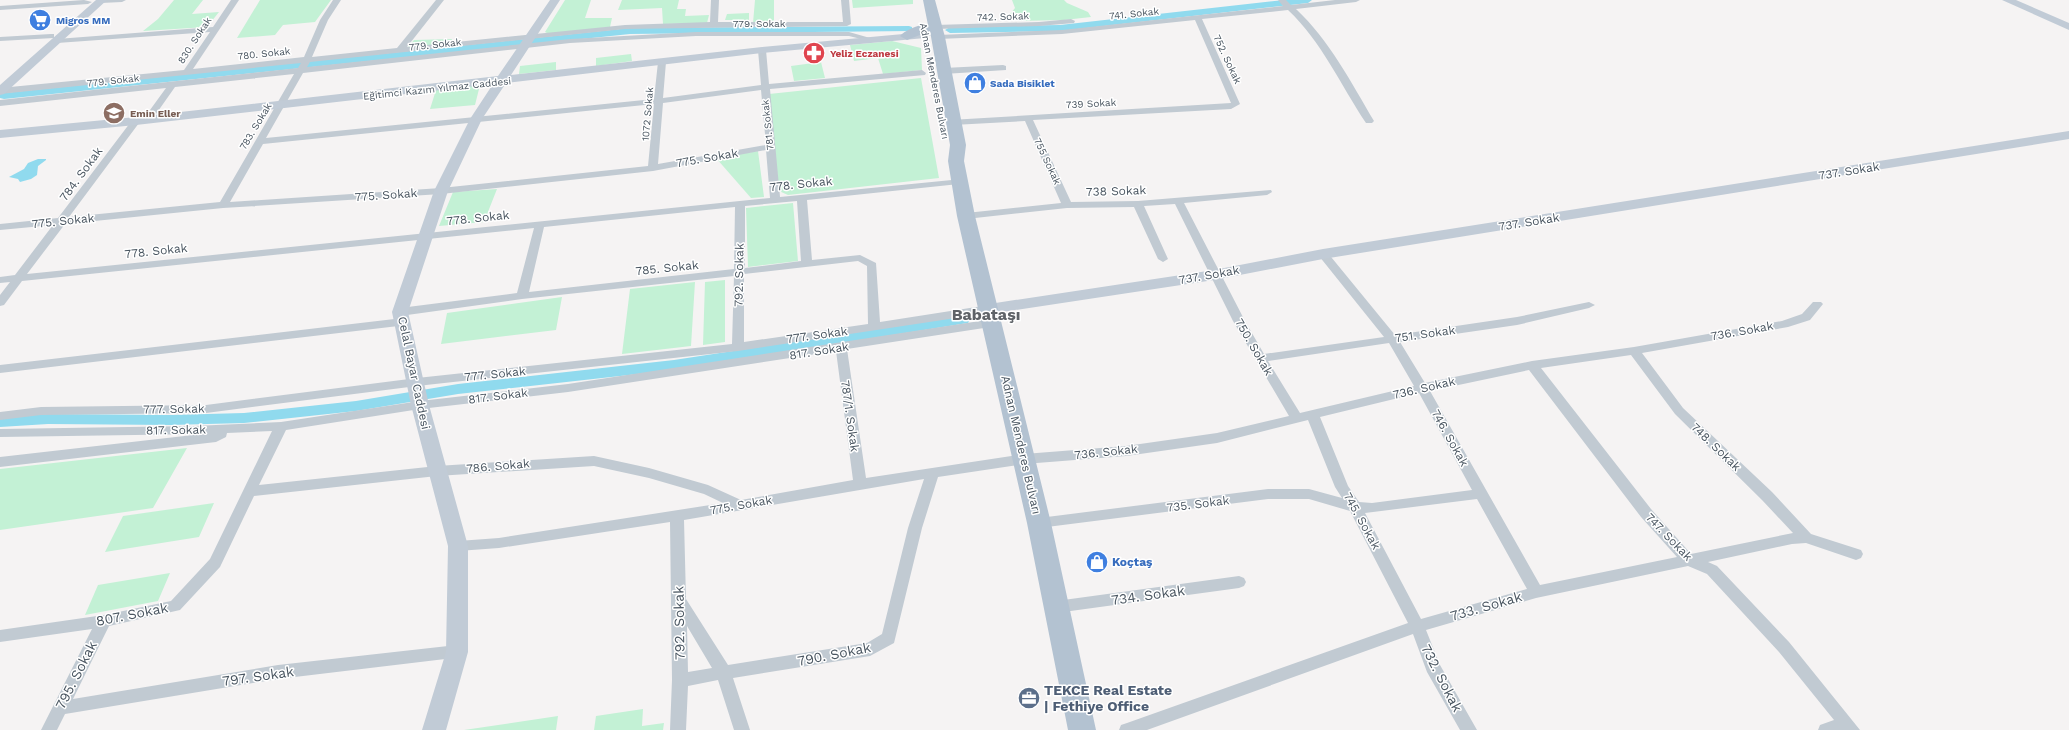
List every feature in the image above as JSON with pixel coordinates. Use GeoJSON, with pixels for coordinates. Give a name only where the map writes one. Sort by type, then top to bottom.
{"type":"FeatureCollection","features":[{"type":"Feature","properties":{"kind":"main road","name":"Adnan Menderes Bulvarı"},"geometry":{"type":"LineString","coordinates":[[920,0],[944,71],[958,145],[958,171],[966,216],[1039,523],[1082,730]]}},
{"type":"Feature","properties":{"kind":"main road","name":"Adnan Menderes Bulvarı"},"geometry":{"type":"LineString","coordinates":[[929,0],[931,33],[948,146],[958,171]]}},
{"type":"Feature","properties":{"kind":"main road"},"geometry":{"type":"LineString","coordinates":[[907,36],[931,33]]}},
{"type":"Feature","properties":{"kind":"street"},"geometry":{"type":"LineString","coordinates":[[0,7],[8,0]]}},
{"type":"Feature","properties":{"kind":"street"},"geometry":{"type":"LineString","coordinates":[[0,7],[122,0]]}},
{"type":"Feature","properties":{"kind":"street","name":"830. Sokak"},"geometry":{"type":"LineString","coordinates":[[186,73],[214,29],[235,0]]}},
{"type":"Feature","properties":{"kind":"street","name":"783. Sokak"},"geometry":{"type":"LineString","coordinates":[[223,205],[258,142],[308,59],[324,20],[337,0]]}},
{"type":"Feature","properties":{"kind":"street"},"geometry":{"type":"LineString","coordinates":[[399,51],[440,0]]}},
{"type":"Feature","properties":{"kind":"street","name":"Celal Bayar Caddesi"},"geometry":{"type":"LineString","coordinates":[[434,730],[457,652],[458,546],[420,405],[402,317],[441,191],[476,119],[555,0]]}},
{"type":"Feature","properties":{"kind":"street"},"geometry":{"type":"LineString","coordinates":[[714,24],[715,0]]}},
{"type":"Feature","properties":{"kind":"street"},"geometry":{"type":"LineString","coordinates":[[527,42],[639,26],[714,24],[847,24],[845,0]]}},
{"type":"Feature","properties":{"kind":"street"},"geometry":{"type":"LineString","coordinates":[[1282,0],[1291,8],[1328,52],[1370,121]]}},
{"type":"Feature","properties":{"kind":"street","name":"741. Sokak"},"geometry":{"type":"LineString","coordinates":[[931,33],[984,35],[1062,32],[1356,0]]}},
{"type":"Feature","properties":{"kind":"street"},"geometry":{"type":"LineString","coordinates":[[2008,0],[2069,27]]}},
{"type":"Feature","properties":{"kind":"street"},"geometry":{"type":"LineString","coordinates":[[0,91],[54,38],[95,1]]}},
{"type":"Feature","properties":{"kind":"street","name":"752. Sokak"},"geometry":{"type":"LineString","coordinates":[[1198,18],[1236,104],[1231,106]]}},
{"type":"Feature","properties":{"kind":"street","name":"742. Sokak"},"geometry":{"type":"LineString","coordinates":[[931,33],[1071,21]]}},
{"type":"Feature","properties":{"kind":"street"},"geometry":{"type":"LineString","coordinates":[[0,39],[54,38],[214,29]]}},
{"type":"Feature","properties":{"kind":"street","name":"Eğitimci Kazım Yılmaz Caddesi"},"geometry":{"type":"LineString","coordinates":[[873,40],[931,33]]}},
{"type":"Feature","properties":{"kind":"street","name":"779. Sokak"},"geometry":{"type":"LineString","coordinates":[[0,103],[172,85],[527,42],[696,34],[849,34],[873,40]]}},
{"type":"Feature","properties":{"kind":"street","name":"Eğitimci Kazım Yılmaz Caddesi"},"geometry":{"type":"LineString","coordinates":[[0,134],[136,121],[502,81],[762,50],[907,36]]}},
{"type":"Feature","properties":{"kind":"street"},"geometry":{"type":"LineString","coordinates":[[0,80],[54,38]]}},
{"type":"Feature","properties":{"kind":"street","name":"780. Sokak"},"geometry":{"type":"LineString","coordinates":[[0,91],[186,73],[308,59],[527,42]]}},
{"type":"Feature","properties":{"kind":"street","name":"781. Sokak"},"geometry":{"type":"LineString","coordinates":[[762,50],[769,147],[775,200]]}},
{"type":"Feature","properties":{"kind":"street","name":"1072 Sokak"},"geometry":{"type":"LineString","coordinates":[[653,168],[662,62]]}},
{"type":"Feature","properties":{"kind":"street"},"geometry":{"type":"LineString","coordinates":[[944,71],[1003,68]]}},
{"type":"Feature","properties":{"kind":"street"},"geometry":{"type":"LineString","coordinates":[[258,142],[659,101],[764,87],[922,73]]}},
{"type":"Feature","properties":{"kind":"street","name":"784. Sokak"},"geometry":{"type":"LineString","coordinates":[[0,303],[136,121],[153,112],[172,85]]}},
{"type":"Feature","properties":{"kind":"street","name":"739 Sokak"},"geometry":{"type":"LineString","coordinates":[[953,122],[1231,106]]}},
{"type":"Feature","properties":{"kind":"street","name":"755 Sokak"},"geometry":{"type":"LineString","coordinates":[[1028,118],[1068,205]]}},
{"type":"Feature","properties":{"kind":"street","name":"737. Sokak"},"geometry":{"type":"LineString","coordinates":[[991,316],[1323,254],[2069,135]]}},
{"type":"Feature","properties":{"kind":"street","name":"775. Sokak"},"geometry":{"type":"LineString","coordinates":[[0,227],[223,205],[441,191],[653,168],[769,147]]}},
{"type":"Feature","properties":{"kind":"street","name":"778. Sokak"},"geometry":{"type":"LineString","coordinates":[[0,280],[740,204],[802,196],[958,171]]}},
{"type":"Feature","properties":{"kind":"street","name":"738 Sokak"},"geometry":{"type":"LineString","coordinates":[[966,216],[1068,205],[1138,204],[1266,192]]}},
{"type":"Feature","properties":{"kind":"street"},"geometry":{"type":"LineString","coordinates":[[802,196],[807,264]]}},
{"type":"Feature","properties":{"kind":"street","name":"750. Sokak"},"geometry":{"type":"LineString","coordinates":[[1178,200],[1214,275],[1296,418]]}},
{"type":"Feature","properties":{"kind":"street","name":"792. Sokak"},"geometry":{"type":"LineString","coordinates":[[738,347],[740,204]]}},
{"type":"Feature","properties":{"kind":"street"},"geometry":{"type":"LineString","coordinates":[[1138,204],[1163,259]]}},
{"type":"Feature","properties":{"kind":"street"},"geometry":{"type":"LineString","coordinates":[[522,296],[540,224]]}},
{"type":"Feature","properties":{"kind":"street","name":"746. Sokak"},"geometry":{"type":"LineString","coordinates":[[1323,254],[1392,339],[1422,388],[1536,592]]}},
{"type":"Feature","properties":{"kind":"street","name":"785. Sokak"},"geometry":{"type":"LineString","coordinates":[[0,369],[402,317],[522,296],[739,273],[860,258],[872,265],[874,327]]}},
{"type":"Feature","properties":{"kind":"street","name":"736. Sokak"},"geometry":{"type":"LineString","coordinates":[[1024,459],[1126,451],[1217,438],[1422,388],[1532,365],[1634,351],[1784,324],[1806,317],[1817,304]]}},
{"type":"Feature","properties":{"kind":"street","name":"751. Sokak"},"geometry":{"type":"LineString","coordinates":[[1261,358],[1517,321],[1589,305]]}},
{"type":"Feature","properties":{"kind":"street","name":"777. Sokak"},"geometry":{"type":"LineString","coordinates":[[0,416],[41,411],[206,409],[416,382],[738,347],[874,327],[991,316]]}},
{"type":"Feature","properties":{"kind":"street","name":"817. Sokak"},"geometry":{"type":"LineString","coordinates":[[0,434],[192,430],[281,426],[420,405],[568,388],[841,347],[991,316]]}},
{"type":"Feature","properties":{"kind":"street","name":"787/1. Sokak"},"geometry":{"type":"LineString","coordinates":[[841,347],[860,484]]}},
{"type":"Feature","properties":{"kind":"street","name":"748. Sokak"},"geometry":{"type":"LineString","coordinates":[[1634,351],[1679,411],[1767,496],[1806,538]]}},
{"type":"Feature","properties":{"kind":"street","name":"747. Sokak"},"geometry":{"type":"LineString","coordinates":[[1532,365],[1646,513],[1688,560],[1712,570],[1784,647],[1849,727]]}},
{"type":"Feature","properties":{"kind":"street"},"geometry":{"type":"LineString","coordinates":[[192,430],[206,409]]}},
{"type":"Feature","properties":{"kind":"street","name":"745. Sokak"},"geometry":{"type":"LineString","coordinates":[[1312,414],[1342,487],[1355,507],[1417,626]]}},
{"type":"Feature","properties":{"kind":"street","name":"807. Sokak"},"geometry":{"type":"LineString","coordinates":[[0,636],[104,621],[174,606],[215,563],[281,426]]}},
{"type":"Feature","properties":{"kind":"street"},"geometry":{"type":"LineString","coordinates":[[0,462],[216,437],[234,428]]}},
{"type":"Feature","properties":{"kind":"street","name":"775. Sokak"},"geometry":{"type":"LineString","coordinates":[[458,546],[499,543],[677,516],[860,484],[1024,459]]}},
{"type":"Feature","properties":{"kind":"street","name":"786. Sokak"},"geometry":{"type":"LineString","coordinates":[[250,491],[437,472],[594,461],[649,473],[708,490],[740,504]]}},
{"type":"Feature","properties":{"kind":"street","name":"790. Sokak"},"geometry":{"type":"LineString","coordinates":[[680,680],[870,650],[888,638],[915,528],[933,473]]}},
{"type":"Feature","properties":{"kind":"street","name":"735. Sokak"},"geometry":{"type":"LineString","coordinates":[[1039,523],[1268,494],[1309,494],[1355,507]]}},
{"type":"Feature","properties":{"kind":"street"},"geometry":{"type":"LineString","coordinates":[[1355,507],[1372,508],[1480,494]]}},
{"type":"Feature","properties":{"kind":"street","name":"792. Sokak"},"geometry":{"type":"LineString","coordinates":[[677,516],[680,680],[678,730]]}},
{"type":"Feature","properties":{"kind":"street","name":"733. Sokak"},"geometry":{"type":"LineString","coordinates":[[1127,730],[1417,626],[1536,592],[1792,539],[1806,538],[1856,554]]}},
{"type":"Feature","properties":{"kind":"street","name":"734. Sokak"},"geometry":{"type":"LineString","coordinates":[[1056,607],[1239,582]]}},
{"type":"Feature","properties":{"kind":"street"},"geometry":{"type":"LineString","coordinates":[[678,600],[724,673],[742,730]]}},
{"type":"Feature","properties":{"kind":"street","name":"795. Sokak"},"geometry":{"type":"LineString","coordinates":[[49,730],[104,621]]}},
{"type":"Feature","properties":{"kind":"street","name":"732. Sokak"},"geometry":{"type":"LineString","coordinates":[[1417,626],[1433,667],[1469,730]]}},
{"type":"Feature","properties":{"kind":"street","name":"797. Sokak"},"geometry":{"type":"LineString","coordinates":[[60,708],[278,672],[457,652]]}},
{"type":"Feature","properties":{"kind":"street"},"geometry":{"type":"LineString","coordinates":[[1826,730],[1849,727]]}},
{"type":"Feature","properties":{"kind":"green space"},"geometry":{"type":"Polygon","coordinates":[[[174,0],[203,0],[192,14],[219,12],[207,27],[143,31],[158,19],[174,0]]]}},
{"type":"Feature","properties":{"kind":"green space"},"geometry":{"type":"Polygon","coordinates":[[[260,0],[331,0],[315,22],[283,25],[275,35],[237,38],[260,0]]]}},
{"type":"Feature","properties":{"kind":"green space"},"geometry":{"type":"Polygon","coordinates":[[[565,0],[591,0],[585,18],[612,18],[610,27],[549,34],[545,32],[565,0]]]}},
{"type":"Feature","properties":{"kind":"green space"},"geometry":{"type":"Polygon","coordinates":[[[622,0],[679,0],[677,9],[686,9],[685,16],[709,15],[707,23],[663,24],[662,8],[618,10],[622,0]]]}},
{"type":"Feature","properties":{"kind":"green space"},"geometry":{"type":"Polygon","coordinates":[[[755,0],[774,0],[774,23],[753,23],[755,0]]]}},
{"type":"Feature","properties":{"kind":"green space"},"geometry":{"type":"Polygon","coordinates":[[[852,0],[913,0],[913,4],[853,8],[852,0]]]}},
{"type":"Feature","properties":{"kind":"green space"},"geometry":{"type":"Polygon","coordinates":[[[1012,0],[1064,0],[1067,3],[1088,12],[1091,17],[1064,20],[1019,21],[1010,14],[1015,8],[1012,0]]]}},
{"type":"Feature","properties":{"kind":"green space"},"geometry":{"type":"Polygon","coordinates":[[[749,13],[749,20],[725,20],[727,14],[749,13]]]}},
{"type":"Feature","properties":{"kind":"green space"},"geometry":{"type":"Polygon","coordinates":[[[452,39],[451,44],[407,48],[414,40],[452,39]]]}},
{"type":"Feature","properties":{"kind":"green space"},"geometry":{"type":"Polygon","coordinates":[[[892,41],[921,48],[922,70],[883,74],[878,58],[854,61],[850,45],[892,41]]]}},
{"type":"Feature","properties":{"kind":"green space"},"geometry":{"type":"Polygon","coordinates":[[[631,54],[632,61],[596,66],[596,58],[631,54]]]}},
{"type":"Feature","properties":{"kind":"green space"},"geometry":{"type":"Polygon","coordinates":[[[556,62],[556,70],[519,74],[520,66],[556,62]]]}},
{"type":"Feature","properties":{"kind":"green space"},"geometry":{"type":"Polygon","coordinates":[[[821,62],[825,78],[794,81],[791,66],[821,62]]]}},
{"type":"Feature","properties":{"kind":"green space"},"geometry":{"type":"Polygon","coordinates":[[[921,78],[939,178],[788,195],[779,191],[769,94],[921,78]]]}},
{"type":"Feature","properties":{"kind":"green space"},"geometry":{"type":"Polygon","coordinates":[[[480,85],[475,105],[430,109],[436,90],[480,85]]]}},
{"type":"Feature","properties":{"kind":"green space"},"geometry":{"type":"Polygon","coordinates":[[[758,151],[764,197],[751,198],[716,158],[758,151]]]}},
{"type":"Feature","properties":{"kind":"green space"},"geometry":{"type":"Polygon","coordinates":[[[497,189],[484,222],[439,226],[453,192],[497,189]]]}},
{"type":"Feature","properties":{"kind":"green space"},"geometry":{"type":"Polygon","coordinates":[[[793,203],[798,261],[748,267],[746,208],[793,203]]]}},
{"type":"Feature","properties":{"kind":"green space"},"geometry":{"type":"Polygon","coordinates":[[[725,280],[725,342],[703,345],[705,282],[725,280]]]}},
{"type":"Feature","properties":{"kind":"green space"},"geometry":{"type":"Polygon","coordinates":[[[695,282],[691,346],[622,354],[630,289],[695,282]]]}},
{"type":"Feature","properties":{"kind":"green space"},"geometry":{"type":"Polygon","coordinates":[[[562,297],[556,330],[441,344],[447,313],[562,297]]]}},
{"type":"Feature","properties":{"kind":"green space"},"geometry":{"type":"Polygon","coordinates":[[[187,448],[153,508],[0,530],[0,469],[187,448]]]}},
{"type":"Feature","properties":{"kind":"green space"},"geometry":{"type":"Polygon","coordinates":[[[214,503],[199,537],[105,552],[123,516],[214,503]]]}},
{"type":"Feature","properties":{"kind":"green space"},"geometry":{"type":"Polygon","coordinates":[[[170,573],[158,601],[85,615],[98,585],[170,573]]]}},
{"type":"Feature","properties":{"kind":"green space"},"geometry":{"type":"Polygon","coordinates":[[[643,709],[642,726],[664,723],[663,730],[594,730],[596,716],[643,709]]]}},
{"type":"Feature","properties":{"kind":"green space"},"geometry":{"type":"Polygon","coordinates":[[[558,716],[556,730],[464,730],[558,716]]]}},
{"type":"Feature","properties":{"kind":"water"},"geometry":{"type":"Polygon","coordinates":[[[38,159],[46,160],[38,166],[37,175],[31,179],[20,182],[18,179],[9,177],[24,169],[28,163],[38,159]]]}},
{"type":"Feature","properties":{"kind":"waterway"},"geometry":{"type":"LineString","coordinates":[[950,30],[1060,28],[1308,0]]}},
{"type":"Feature","properties":{"kind":"waterway"},"geometry":{"type":"LineString","coordinates":[[4,96],[630,31],[909,29]]}},
{"type":"Feature","properties":{"kind":"waterway"},"geometry":{"type":"LineString","coordinates":[[0,422],[48,419],[171,420],[244,418],[356,406],[458,389],[674,365],[963,320]]}},
{"type":"Feature","properties":{"kind":"place","name":"Migros MM"},"geometry":{"type":"Point","coordinates":[40,20]}},
{"type":"Feature","properties":{"kind":"place","name":"Yeliz Eczanesi"},"geometry":{"type":"Point","coordinates":[814,53]}},
{"type":"Feature","properties":{"kind":"place","name":"Sada Bisiklet"},"geometry":{"type":"Point","coordinates":[975,83]}},
{"type":"Feature","properties":{"kind":"place","name":"Emin Eller"},"geometry":{"type":"Point","coordinates":[114,113]}},
{"type":"Feature","properties":{"kind":"place","name":"Koçtaş"},"geometry":{"type":"Point","coordinates":[1097,562]}},
{"type":"Feature","properties":{"kind":"place","name":"TEKCE Real Estate | Fethiye Office"},"geometry":{"type":"Point","coordinates":[1029,698]}},
{"type":"Feature","properties":{"kind":"district","name":"Babataşı"},"geometry":{"type":"Point","coordinates":[986,314]}}]}
